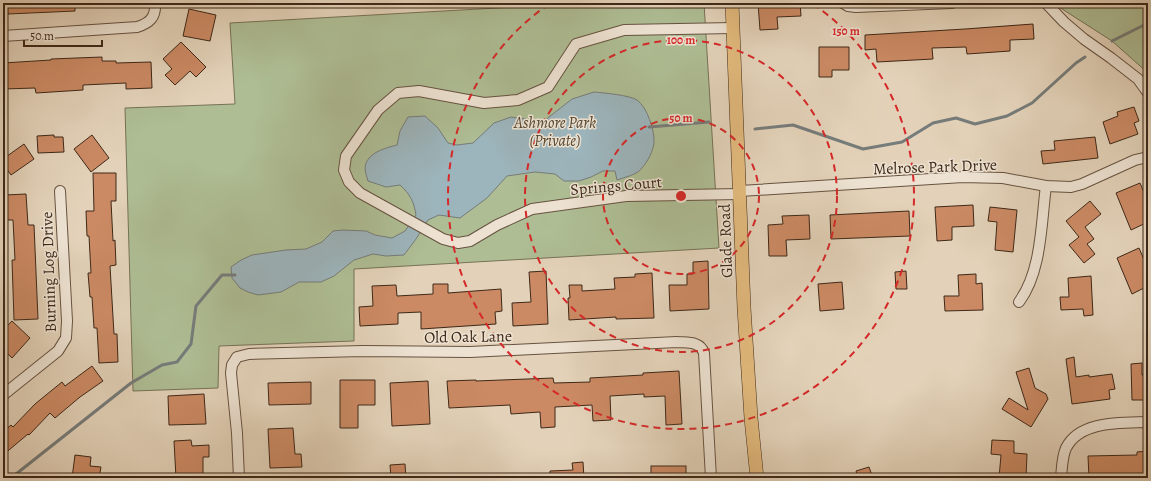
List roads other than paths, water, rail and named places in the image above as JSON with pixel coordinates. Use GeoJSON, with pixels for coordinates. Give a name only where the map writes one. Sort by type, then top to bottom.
{"type":"FeatureCollection","features":[{"type":"Feature","properties":{"kind":"main road","name":"Glade Road"},"geometry":{"type":"LineString","coordinates":[[732,3],[745,321],[751,418],[757,478]]}},
{"type":"Feature","properties":{"kind":"street"},"geometry":{"type":"LineString","coordinates":[[843,3],[848,6],[856,7],[952,3]]}},
{"type":"Feature","properties":{"kind":"street"},"geometry":{"type":"LineString","coordinates":[[1046,3],[1064,22],[1084,39],[1112,58],[1138,79],[1148,93]]}},
{"type":"Feature","properties":{"kind":"street"},"geometry":{"type":"LineString","coordinates":[[3,36],[138,27],[150,21],[154,15],[155,7]]}},
{"type":"Feature","properties":{"kind":"street","name":"Springs Court"},"geometry":{"type":"LineString","coordinates":[[733,28],[624,30],[576,44],[548,87],[518,100],[484,103],[418,91],[398,93],[378,110],[354,143],[346,156],[344,170],[349,182],[360,193],[443,239],[458,243],[470,241],[497,224],[532,209],[626,196],[740,192]]}},
{"type":"Feature","properties":{"kind":"street","name":"Melrose Park Drive"},"geometry":{"type":"LineString","coordinates":[[740,192],[963,177],[1003,178],[1046,186],[1071,186],[1082,184],[1135,160],[1148,157]]}},
{"type":"Feature","properties":{"kind":"street"},"geometry":{"type":"LineString","coordinates":[[1019,302],[1031,283],[1038,255],[1046,186]]}},
{"type":"Feature","properties":{"kind":"street","name":"Burning Log Drive"},"geometry":{"type":"LineString","coordinates":[[3,395],[58,352],[66,338],[67,321],[60,191]]}},
{"type":"Feature","properties":{"kind":"street","name":"Old Oak Lane"},"geometry":{"type":"LineString","coordinates":[[239,478],[237,433],[231,373],[232,365],[237,357],[250,354],[363,351],[470,352],[677,342],[696,343],[702,347],[704,353],[711,478]]}},
{"type":"Feature","properties":{"kind":"street"},"geometry":{"type":"LineString","coordinates":[[1060,478],[1062,459],[1067,447],[1073,438],[1086,429],[1105,425],[1148,422]]}},
{"type":"Feature","properties":{"kind":"water"},"geometry":{"type":"Polygon","coordinates":[[[594,92],[616,94],[637,100],[641,103],[650,120],[654,143],[646,162],[640,170],[634,174],[617,180],[615,171],[603,171],[579,181],[564,181],[555,174],[535,172],[507,176],[487,198],[460,218],[439,215],[428,220],[404,255],[386,256],[373,254],[354,260],[334,276],[321,282],[299,282],[281,292],[258,295],[240,288],[232,278],[231,267],[241,260],[252,255],[286,250],[306,249],[322,242],[333,231],[366,231],[375,235],[392,238],[405,231],[416,215],[413,202],[409,195],[400,185],[386,187],[368,181],[365,168],[366,163],[372,155],[397,145],[400,131],[408,117],[425,116],[438,128],[448,143],[457,145],[473,143],[494,123],[511,117],[525,119],[540,124],[572,99],[594,92]]]}},
{"type":"Feature","properties":{"kind":"waterway"},"geometry":{"type":"LineString","coordinates":[[1112,41],[1148,23]]}},
{"type":"Feature","properties":{"kind":"waterway"},"geometry":{"type":"LineString","coordinates":[[755,129],[793,125],[863,149],[902,142],[933,123],[956,118],[975,124],[1007,116],[1032,103],[1076,63],[1085,57]]}},
{"type":"Feature","properties":{"kind":"waterway"},"geometry":{"type":"LineString","coordinates":[[649,127],[709,122]]}},
{"type":"Feature","properties":{"kind":"waterway"},"geometry":{"type":"LineString","coordinates":[[11,478],[131,383],[162,365],[177,362],[191,344],[196,306],[222,275],[235,275]]}},
{"type":"Feature","properties":{"kind":"park label","name":"Ashmore Park (Private)"},"geometry":{"type":"Point","coordinates":[555,131]}}]}
